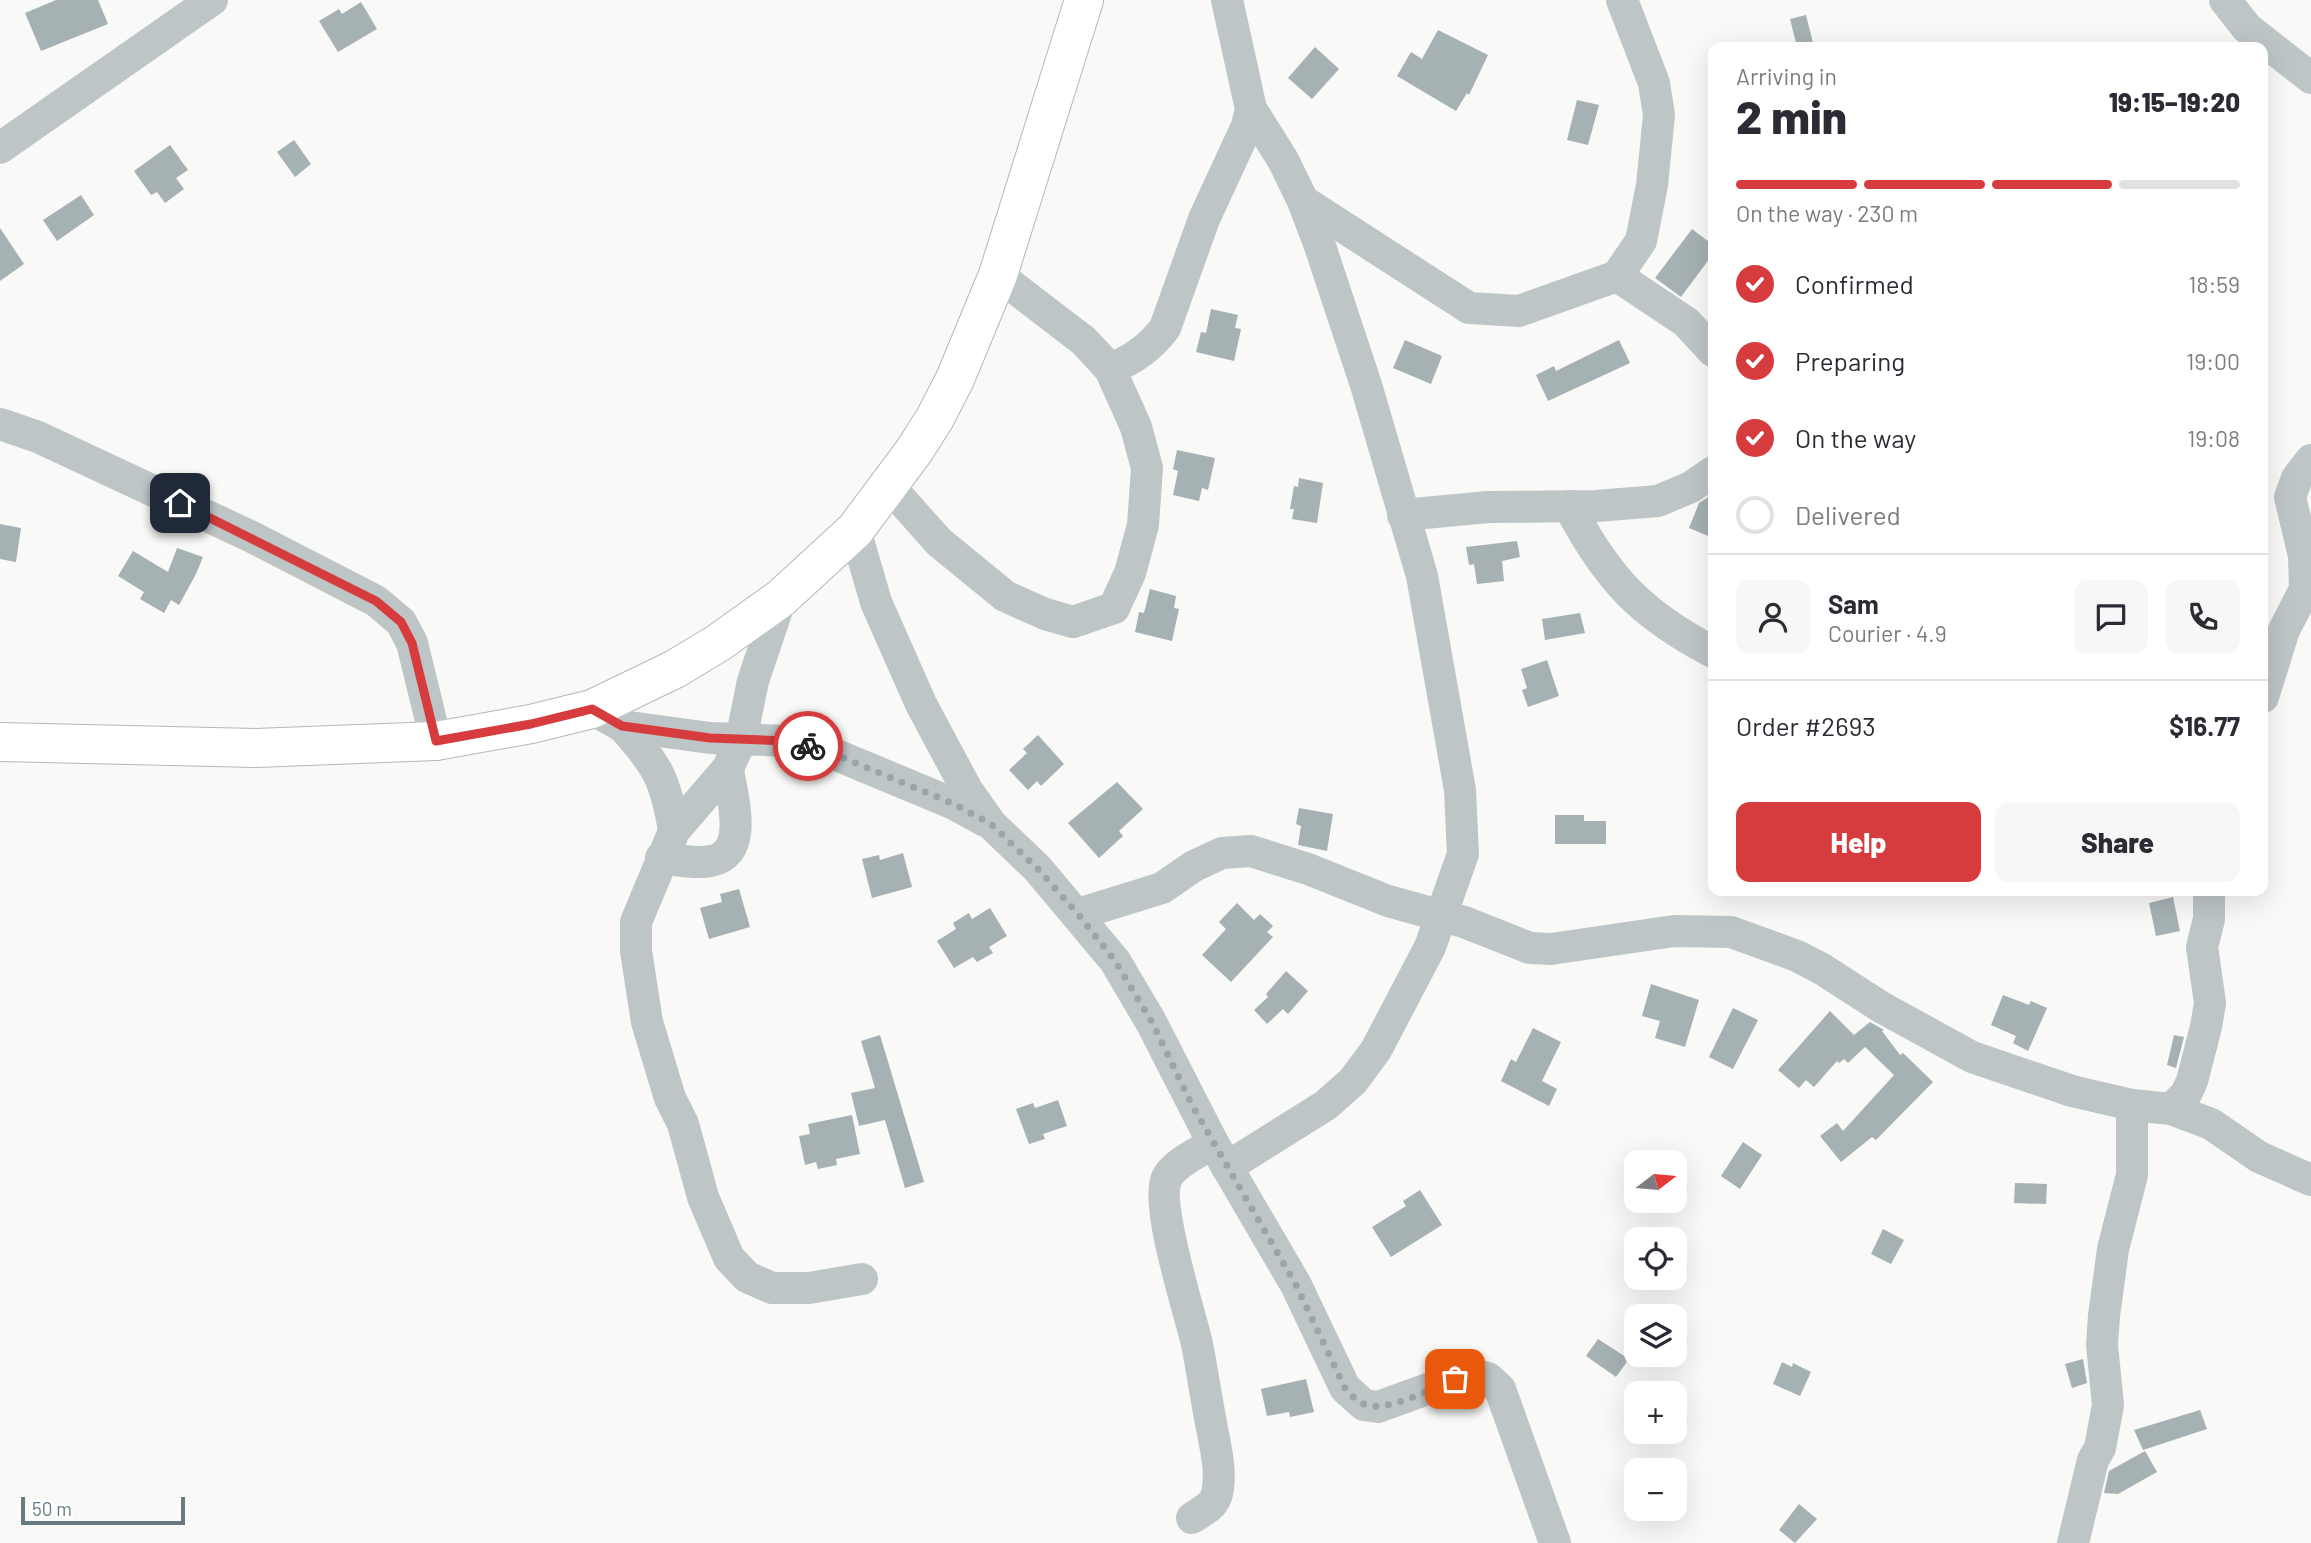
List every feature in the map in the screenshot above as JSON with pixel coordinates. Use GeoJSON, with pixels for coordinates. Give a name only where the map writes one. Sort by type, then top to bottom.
{"type":"FeatureCollection","features":[{"type":"Feature","properties":{"kind":"main road"},"geometry":{"type":"LineString","coordinates":[[0,742],[256,748],[436,741],[531,724],[607,717],[674,669],[718,643],[781,598],[855,530],[935,418],[955,379],[998,275],[1084,0]]}},
{"type":"Feature","properties":{"kind":"street"},"geometry":{"type":"LineString","coordinates":[[0,148],[212,0]]}},
{"type":"Feature","properties":{"kind":"street"},"geometry":{"type":"LineString","coordinates":[[1192,1518],[1210,1506],[1215,1498],[1218,1479],[1197,1346],[1168,1225],[1164,1193],[1166,1179],[1174,1169],[1220,1155],[1326,1105],[1353,1081],[1376,1050],[1430,947],[1463,854],[1460,790],[1422,576],[1366,385],[1303,201],[1283,160],[1251,109],[1227,0]]}},
{"type":"Feature","properties":{"kind":"street"},"geometry":{"type":"LineString","coordinates":[[1303,201],[1469,308],[1519,311],[1617,276],[1641,241],[1652,185],[1659,115],[1654,83],[1622,0]]}},
{"type":"Feature","properties":{"kind":"street"},"geometry":{"type":"LineString","coordinates":[[2225,0],[2247,28],[2265,42]]}},
{"type":"Feature","properties":{"kind":"street"},"geometry":{"type":"LineString","coordinates":[[2268,44],[2311,78]]}},
{"type":"Feature","properties":{"kind":"street"},"geometry":{"type":"LineString","coordinates":[[1110,369],[1133,360],[1154,342],[1165,328],[1204,219],[1247,126],[1251,109]]}},
{"type":"Feature","properties":{"kind":"street"},"geometry":{"type":"LineString","coordinates":[[889,486],[939,542],[1005,596],[1045,614],[1073,622],[1114,608],[1130,573],[1143,525],[1147,468],[1136,427],[1110,369],[1084,341],[998,275]]}},
{"type":"Feature","properties":{"kind":"street"},"geometry":{"type":"LineString","coordinates":[[1617,276],[1686,321],[1708,346]]}},
{"type":"Feature","properties":{"kind":"street"},"geometry":{"type":"LineString","coordinates":[[0,424],[38,437],[238,530],[376,601],[401,622],[412,643],[436,741]]}},
{"type":"Feature","properties":{"kind":"street"},"geometry":{"type":"LineString","coordinates":[[2268,680],[2284,630],[2305,589],[2302,544],[2290,497],[2297,478],[2311,460]]}},
{"type":"Feature","properties":{"kind":"street"},"geometry":{"type":"LineString","coordinates":[[1403,515],[1489,507],[1658,501],[1691,487],[1708,475]]}},
{"type":"Feature","properties":{"kind":"street"},"geometry":{"type":"LineString","coordinates":[[1569,506],[1598,558],[1634,600],[1661,621],[1708,649]]}},
{"type":"Feature","properties":{"kind":"street"},"geometry":{"type":"LineString","coordinates":[[855,530],[876,602],[921,704],[968,790],[991,824],[1038,869],[1115,961],[1152,1022],[1220,1155],[1296,1285],[1345,1388],[1364,1405],[1378,1407],[1455,1379],[1476,1375],[1488,1378],[1500,1389],[1555,1543]]}},
{"type":"Feature","properties":{"kind":"street"},"geometry":{"type":"LineString","coordinates":[[781,598],[753,681],[741,740],[728,768],[668,845],[636,922],[636,951],[647,1022],[670,1098],[683,1124],[702,1197],[729,1258],[747,1276],[772,1288],[809,1287],[862,1279]]}},
{"type":"Feature","properties":{"kind":"street"},"geometry":{"type":"LineString","coordinates":[[607,717],[741,740],[787,741],[834,754],[954,804],[991,824]]}},
{"type":"Feature","properties":{"kind":"street"},"geometry":{"type":"LineString","coordinates":[[607,717],[642,747],[663,778],[668,845]]}},
{"type":"Feature","properties":{"kind":"street"},"geometry":{"type":"LineString","coordinates":[[668,845],[711,861],[726,855],[732,844],[736,819],[728,768]]}},
{"type":"Feature","properties":{"kind":"street"},"geometry":{"type":"LineString","coordinates":[[1078,914],[1161,888],[1194,866],[1222,853],[1251,851],[1388,901],[1440,914],[1530,948],[1551,949],[1674,931],[1731,932],[1797,956],[1846,982],[1929,1035],[1972,1058],[2072,1091],[2132,1105],[2171,1109],[2211,1124],[2259,1157],[2311,1180]]}},
{"type":"Feature","properties":{"kind":"street"},"geometry":{"type":"LineString","coordinates":[[2171,1109],[2186,1094],[2192,1082],[2206,1027],[2210,1003],[2202,947],[2209,919],[2209,896]]}},
{"type":"Feature","properties":{"kind":"street"},"geometry":{"type":"LineString","coordinates":[[2073,1543],[2093,1460],[2100,1448],[2108,1405],[2102,1345],[2104,1316],[2113,1249],[2132,1175],[2132,1105]]}},
{"type":"Feature","properties":{"kind":"building"},"geometry":{"type":"Polygon","coordinates":[[[56,0],[98,0],[108,24],[41,51],[25,13],[56,0]]]}},
{"type":"Feature","properties":{"kind":"building"},"geometry":{"type":"Polygon","coordinates":[[[361,2],[377,29],[338,52],[319,21],[339,9],[342,14],[361,2]]]}},
{"type":"Feature","properties":{"kind":"building"},"geometry":{"type":"Polygon","coordinates":[[[1806,15],[1813,42],[1796,42],[1790,19],[1806,15]]]}},
{"type":"Feature","properties":{"kind":"building"},"geometry":{"type":"Polygon","coordinates":[[[1438,30],[1488,55],[1469,95],[1467,93],[1456,111],[1397,76],[1411,52],[1422,59],[1438,30]]]}},
{"type":"Feature","properties":{"kind":"building"},"geometry":{"type":"Polygon","coordinates":[[[1315,47],[1339,69],[1312,99],[1288,78],[1315,47]]]}},
{"type":"Feature","properties":{"kind":"building"},"geometry":{"type":"Polygon","coordinates":[[[1577,100],[1599,105],[1588,145],[1567,140],[1577,100]]]}},
{"type":"Feature","properties":{"kind":"building"},"geometry":{"type":"Polygon","coordinates":[[[294,140],[311,164],[295,177],[277,152],[294,140]]]}},
{"type":"Feature","properties":{"kind":"building"},"geometry":{"type":"Polygon","coordinates":[[[170,145],[188,170],[176,178],[184,189],[165,203],[157,192],[151,195],[134,171],[170,145]]]}},
{"type":"Feature","properties":{"kind":"building"},"geometry":{"type":"Polygon","coordinates":[[[81,195],[94,215],[57,241],[43,220],[81,195]]]}},
{"type":"Feature","properties":{"kind":"building"},"geometry":{"type":"Polygon","coordinates":[[[0,228],[24,264],[0,281],[0,228]]]}},
{"type":"Feature","properties":{"kind":"building"},"geometry":{"type":"Polygon","coordinates":[[[1692,229],[1708,241],[1708,261],[1681,297],[1655,278],[1692,229]]]}},
{"type":"Feature","properties":{"kind":"building"},"geometry":{"type":"Polygon","coordinates":[[[1211,309],[1238,315],[1235,328],[1241,329],[1234,361],[1196,352],[1201,332],[1206,333],[1211,309]]]}},
{"type":"Feature","properties":{"kind":"building"},"geometry":{"type":"Polygon","coordinates":[[[1405,340],[1442,356],[1431,384],[1393,368],[1405,340]]]}},
{"type":"Feature","properties":{"kind":"building"},"geometry":{"type":"Polygon","coordinates":[[[1619,340],[1630,363],[1548,401],[1536,375],[1554,366],[1556,371],[1619,340]]]}},
{"type":"Feature","properties":{"kind":"building"},"geometry":{"type":"Polygon","coordinates":[[[1177,450],[1215,458],[1208,490],[1202,488],[1199,501],[1173,495],[1178,471],[1173,469],[1177,450]]]}},
{"type":"Feature","properties":{"kind":"building"},"geometry":{"type":"Polygon","coordinates":[[[1299,478],[1323,483],[1317,523],[1292,519],[1294,509],[1290,509],[1294,486],[1298,487],[1299,478]]]}},
{"type":"Feature","properties":{"kind":"building"},"geometry":{"type":"Polygon","coordinates":[[[1708,497],[1708,536],[1689,528],[1699,503],[1708,497]]]}},
{"type":"Feature","properties":{"kind":"building"},"geometry":{"type":"Polygon","coordinates":[[[0,524],[21,528],[16,562],[0,559],[0,524]]]}},
{"type":"Feature","properties":{"kind":"building"},"geometry":{"type":"Polygon","coordinates":[[[1517,541],[1520,557],[1502,561],[1504,581],[1477,584],[1474,564],[1469,565],[1466,547],[1517,541]]]}},
{"type":"Feature","properties":{"kind":"building"},"geometry":{"type":"Polygon","coordinates":[[[177,548],[203,557],[179,605],[171,600],[164,613],[140,599],[144,592],[118,576],[133,551],[168,572],[177,548]]]}},
{"type":"Feature","properties":{"kind":"building"},"geometry":{"type":"Polygon","coordinates":[[[1150,589],[1176,596],[1174,608],[1179,609],[1172,641],[1135,632],[1139,612],[1144,613],[1150,589]]]}},
{"type":"Feature","properties":{"kind":"building"},"geometry":{"type":"Polygon","coordinates":[[[1580,613],[1585,633],[1545,640],[1542,619],[1580,613]]]}},
{"type":"Feature","properties":{"kind":"building"},"geometry":{"type":"Polygon","coordinates":[[[1547,660],[1559,696],[1528,707],[1522,690],[1527,688],[1521,669],[1547,660]]]}},
{"type":"Feature","properties":{"kind":"building"},"geometry":{"type":"Polygon","coordinates":[[[1038,735],[1064,764],[1041,786],[1037,781],[1028,790],[1009,770],[1027,753],[1023,749],[1038,735]]]}},
{"type":"Feature","properties":{"kind":"building"},"geometry":{"type":"Polygon","coordinates":[[[1117,782],[1143,809],[1119,831],[1123,836],[1099,858],[1068,823],[1117,782]]]}},
{"type":"Feature","properties":{"kind":"building"},"geometry":{"type":"Polygon","coordinates":[[[1299,808],[1333,814],[1327,851],[1298,845],[1301,826],[1296,824],[1299,808]]]}},
{"type":"Feature","properties":{"kind":"building"},"geometry":{"type":"Polygon","coordinates":[[[1555,815],[1584,815],[1584,821],[1606,821],[1606,844],[1555,844],[1555,815]]]}},
{"type":"Feature","properties":{"kind":"building"},"geometry":{"type":"Polygon","coordinates":[[[903,853],[912,887],[872,898],[862,859],[879,855],[880,860],[903,853]]]}},
{"type":"Feature","properties":{"kind":"building"},"geometry":{"type":"Polygon","coordinates":[[[739,889],[750,927],[709,939],[700,908],[722,902],[720,894],[739,889]]]}},
{"type":"Feature","properties":{"kind":"building"},"geometry":{"type":"Polygon","coordinates":[[[2173,897],[2180,931],[2156,936],[2149,903],[2173,897]]]}},
{"type":"Feature","properties":{"kind":"building"},"geometry":{"type":"Polygon","coordinates":[[[1237,903],[1254,920],[1260,914],[1273,926],[1267,932],[1273,937],[1231,982],[1202,955],[1226,929],[1219,922],[1237,903]]]}},
{"type":"Feature","properties":{"kind":"building"},"geometry":{"type":"Polygon","coordinates":[[[990,908],[1007,936],[989,947],[993,953],[977,962],[973,957],[954,968],[937,941],[956,929],[953,923],[969,913],[972,919],[990,908]]]}},
{"type":"Feature","properties":{"kind":"building"},"geometry":{"type":"Polygon","coordinates":[[[1286,971],[1308,991],[1288,1014],[1283,1009],[1267,1024],[1254,1010],[1268,997],[1266,994],[1286,971]]]}},
{"type":"Feature","properties":{"kind":"building"},"geometry":{"type":"Polygon","coordinates":[[[1651,984],[1699,1000],[1685,1047],[1655,1038],[1660,1021],[1642,1016],[1651,984]]]}},
{"type":"Feature","properties":{"kind":"building"},"geometry":{"type":"Polygon","coordinates":[[[2003,995],[2029,1005],[2031,1001],[2047,1008],[2028,1051],[2013,1043],[2016,1036],[1991,1025],[2003,995]]]}},
{"type":"Feature","properties":{"kind":"building"},"geometry":{"type":"Polygon","coordinates":[[[1733,1008],[1758,1020],[1733,1069],[1709,1057],[1733,1008]]]}},
{"type":"Feature","properties":{"kind":"building"},"geometry":{"type":"Polygon","coordinates":[[[1830,1011],[1854,1035],[1870,1022],[1884,1030],[1882,1031],[1900,1055],[1903,1053],[1933,1082],[1876,1140],[1872,1137],[1841,1162],[1820,1136],[1837,1123],[1843,1131],[1894,1075],[1865,1047],[1848,1063],[1844,1059],[1839,1063],[1837,1061],[1814,1087],[1806,1080],[1799,1088],[1778,1070],[1830,1011]]]}},
{"type":"Feature","properties":{"kind":"building"},"geometry":{"type":"Polygon","coordinates":[[[1533,1028],[1561,1042],[1542,1081],[1557,1089],[1549,1106],[1501,1081],[1511,1059],[1516,1062],[1533,1028]]]}},
{"type":"Feature","properties":{"kind":"building"},"geometry":{"type":"Polygon","coordinates":[[[880,1035],[924,1182],[905,1188],[885,1120],[859,1126],[851,1093],[875,1088],[861,1041],[880,1035]]]}},
{"type":"Feature","properties":{"kind":"building"},"geometry":{"type":"Polygon","coordinates":[[[2174,1035],[2184,1037],[2176,1068],[2167,1065],[2174,1035]]]}},
{"type":"Feature","properties":{"kind":"building"},"geometry":{"type":"Polygon","coordinates":[[[1058,1100],[1067,1126],[1043,1134],[1045,1139],[1029,1144],[1016,1109],[1033,1103],[1035,1108],[1058,1100]]]}},
{"type":"Feature","properties":{"kind":"building"},"geometry":{"type":"Polygon","coordinates":[[[852,1115],[860,1154],[836,1159],[837,1165],[818,1169],[816,1162],[805,1165],[799,1136],[810,1134],[808,1124],[852,1115]]]}},
{"type":"Feature","properties":{"kind":"building"},"geometry":{"type":"Polygon","coordinates":[[[1743,1142],[1762,1155],[1740,1189],[1721,1176],[1743,1142]]]}},
{"type":"Feature","properties":{"kind":"building"},"geometry":{"type":"Polygon","coordinates":[[[2015,1183],[2047,1184],[2046,1204],[2014,1203],[2015,1183]]]}},
{"type":"Feature","properties":{"kind":"building"},"geometry":{"type":"Polygon","coordinates":[[[1420,1190],[1442,1225],[1391,1257],[1372,1227],[1406,1206],[1403,1201],[1420,1190]]]}},
{"type":"Feature","properties":{"kind":"building"},"geometry":{"type":"Polygon","coordinates":[[[1883,1229],[1904,1240],[1891,1264],[1871,1254],[1883,1229]]]}},
{"type":"Feature","properties":{"kind":"building"},"geometry":{"type":"Polygon","coordinates":[[[1598,1339],[1624,1356],[1624,1366],[1616,1377],[1586,1356],[1598,1339]]]}},
{"type":"Feature","properties":{"kind":"building"},"geometry":{"type":"Polygon","coordinates":[[[2083,1359],[2087,1383],[2072,1388],[2065,1364],[2083,1359]]]}},
{"type":"Feature","properties":{"kind":"building"},"geometry":{"type":"Polygon","coordinates":[[[1782,1362],[1792,1367],[1793,1363],[1811,1372],[1800,1396],[1773,1384],[1782,1362]]]}},
{"type":"Feature","properties":{"kind":"building"},"geometry":{"type":"Polygon","coordinates":[[[1306,1379],[1314,1412],[1290,1417],[1289,1412],[1267,1416],[1261,1389],[1306,1379]]]}},
{"type":"Feature","properties":{"kind":"building"},"geometry":{"type":"Polygon","coordinates":[[[2200,1410],[2207,1429],[2143,1450],[2134,1430],[2200,1410]]]}},
{"type":"Feature","properties":{"kind":"building"},"geometry":{"type":"Polygon","coordinates":[[[2145,1451],[2157,1472],[2118,1494],[2104,1493],[2109,1471],[2145,1451]]]}},
{"type":"Feature","properties":{"kind":"building"},"geometry":{"type":"Polygon","coordinates":[[[1799,1504],[1817,1519],[1795,1543],[1779,1530],[1799,1504]]]}},
{"type":"Feature","properties":{"kind":"way so far"},"geometry":{"type":"LineString","coordinates":[[808,746],[834,754],[954,804],[991,824],[1038,869],[1078,914],[1115,961],[1152,1022],[1192,1105],[1276,1248],[1345,1388],[1352,1396],[1364,1405],[1378,1407],[1455,1379]]}},
{"type":"Feature","properties":{"kind":"route"},"geometry":{"type":"LineString","coordinates":[[180,503],[376,601],[401,622],[412,643],[436,741],[531,724],[592,709],[622,726],[710,738],[787,741],[808,746]]}}]}
